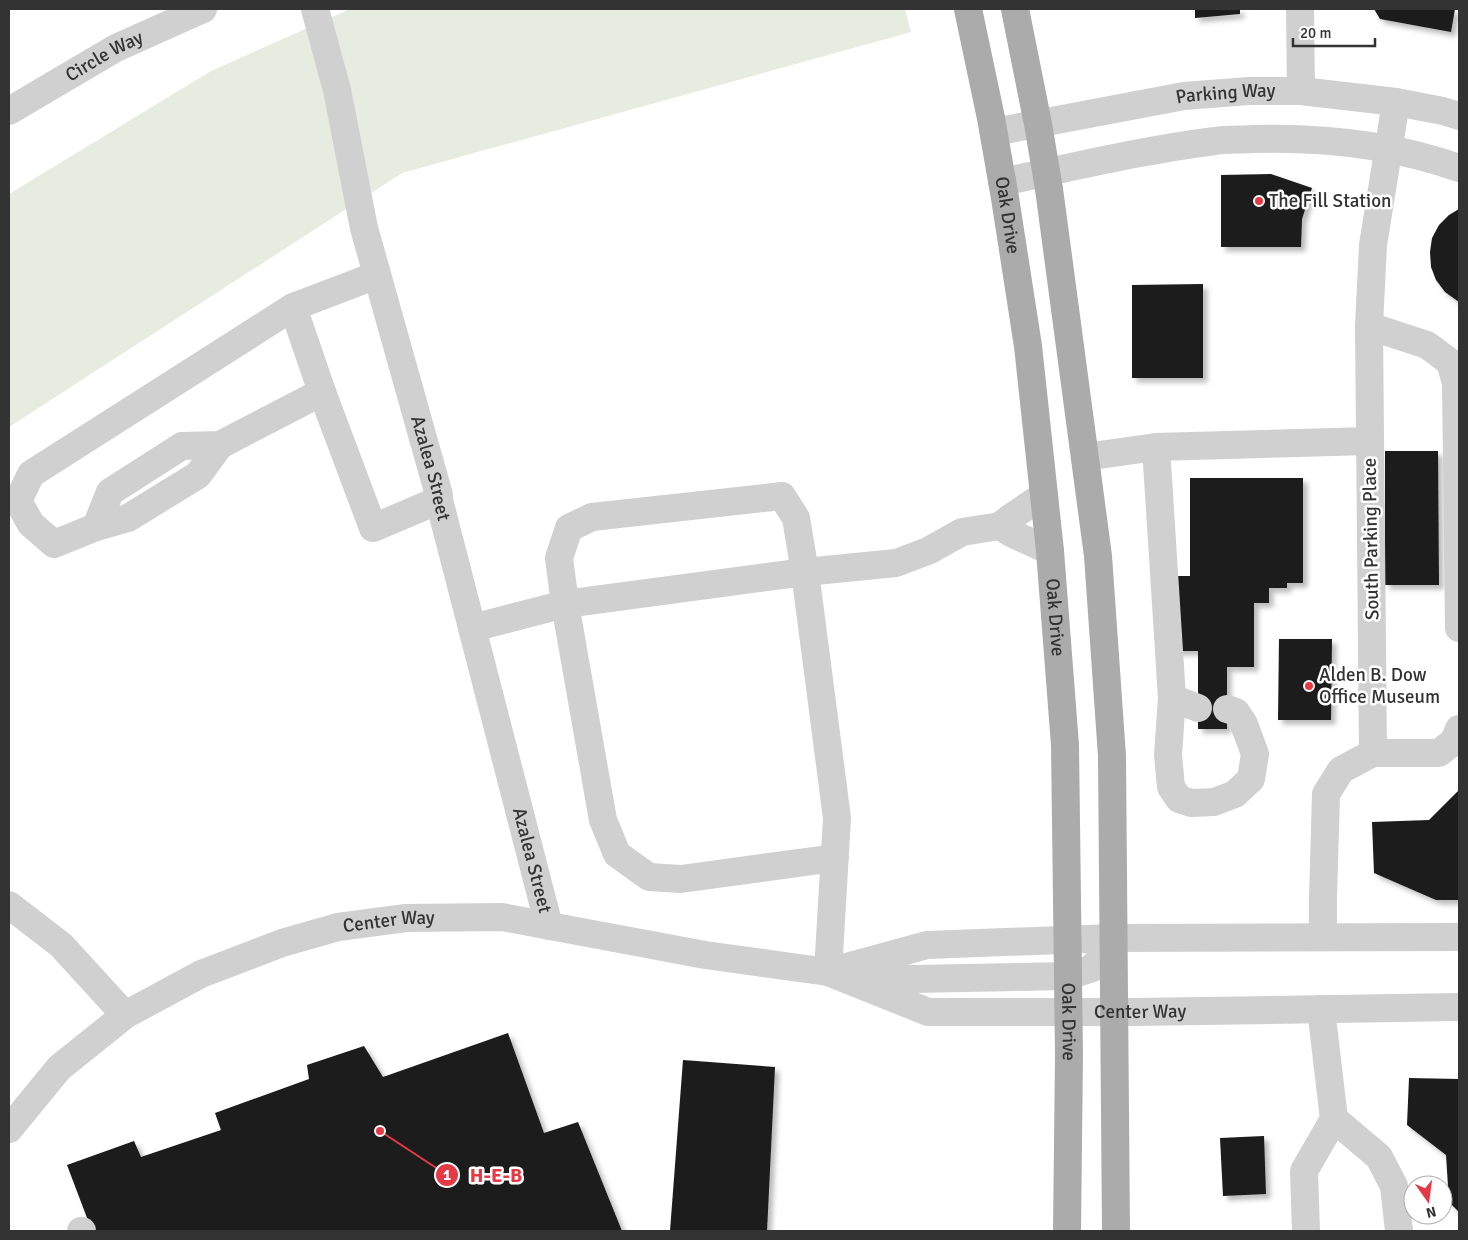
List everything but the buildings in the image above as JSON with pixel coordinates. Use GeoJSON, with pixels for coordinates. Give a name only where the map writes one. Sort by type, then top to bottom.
{"type":"FeatureCollection","features":[{"type":"Feature","properties":{"kind":"main road","name":"Oak Drive"},"geometry":{"type":"LineString","coordinates":[[968,9],[994,132],[1028,346],[1050,551],[1065,745],[1068,939],[1067,1231]]}},
{"type":"Feature","properties":{"kind":"main road"},"geometry":{"type":"LineString","coordinates":[[1015,9],[1046,172],[1098,556],[1112,756],[1116,1231]]}},
{"type":"Feature","properties":{"kind":"street","name":"Circle Way"},"geometry":{"type":"LineString","coordinates":[[9,111],[116,48],[203,9]]}},
{"type":"Feature","properties":{"kind":"street","name":"Azalea Street"},"geometry":{"type":"LineString","coordinates":[[315,9],[337,90],[364,228],[439,495],[549,926]]}},
{"type":"Feature","properties":{"kind":"street"},"geometry":{"type":"LineString","coordinates":[[1300,9],[1300,91]]}},
{"type":"Feature","properties":{"kind":"street","name":"Parking Way"},"geometry":{"type":"LineString","coordinates":[[994,132],[1184,96],[1249,91],[1300,91],[1396,102],[1459,116]]}},
{"type":"Feature","properties":{"kind":"street","name":"South Parking Place"},"geometry":{"type":"LineString","coordinates":[[1373,753],[1370,326],[1373,245],[1396,102]]}},
{"type":"Feature","properties":{"kind":"street"},"geometry":{"type":"LineString","coordinates":[[1002,182],[1147,151],[1217,141],[1280,138],[1346,142],[1430,158],[1459,168]]}},
{"type":"Feature","properties":{"kind":"street"},"geometry":{"type":"LineString","coordinates":[[322,392],[220,445],[198,475],[128,518],[96,527],[54,544],[31,524],[18,501],[31,474],[293,306],[377,275]]}},
{"type":"Feature","properties":{"kind":"street"},"geometry":{"type":"LineString","coordinates":[[293,306],[322,392],[373,528],[439,500]]}},
{"type":"Feature","properties":{"kind":"street"},"geometry":{"type":"LineString","coordinates":[[1370,326],[1427,345],[1450,362],[1456,383],[1459,628]]}},
{"type":"Feature","properties":{"kind":"street"},"geometry":{"type":"LineString","coordinates":[[1084,457],[1156,447],[1370,441]]}},
{"type":"Feature","properties":{"kind":"street"},"geometry":{"type":"LineString","coordinates":[[1156,447],[1172,698],[1168,755],[1171,787],[1179,799],[1191,803],[1214,802],[1236,794],[1251,779],[1255,754],[1244,724],[1236,712],[1227,709]]}},
{"type":"Feature","properties":{"kind":"street"},"geometry":{"type":"LineString","coordinates":[[472,628],[565,604],[804,572],[896,563],[928,551],[962,532],[1000,526],[1044,495]]}},
{"type":"Feature","properties":{"kind":"street"},"geometry":{"type":"LineString","coordinates":[[834,858],[681,879],[649,877],[616,854],[603,820],[565,604],[559,558],[569,528],[592,517],[782,496],[796,518],[837,818],[828,972],[913,979],[1068,976],[1093,968],[1113,938]]}},
{"type":"Feature","properties":{"kind":"street"},"geometry":{"type":"LineString","coordinates":[[1000,526],[1050,551]]}},
{"type":"Feature","properties":{"kind":"street"},"geometry":{"type":"LineString","coordinates":[[1172,698],[1198,708]]}},
{"type":"Feature","properties":{"kind":"street"},"geometry":{"type":"LineString","coordinates":[[1323,936],[1326,794],[1341,770],[1373,753],[1439,753],[1454,742],[1459,730]]}},
{"type":"Feature","properties":{"kind":"street"},"geometry":{"type":"LineString","coordinates":[[9,905],[60,945],[125,1014]]}},
{"type":"Feature","properties":{"kind":"street","name":"Center Way"},"geometry":{"type":"LineString","coordinates":[[9,1128],[59,1068],[125,1014],[201,974],[282,943],[338,927],[406,918],[502,917],[704,955],[828,972],[928,1012],[1114,1012],[1459,1006]]}},
{"type":"Feature","properties":{"kind":"street","name":"Center Way"},"geometry":{"type":"LineString","coordinates":[[828,972],[927,946],[1113,938],[1459,937]]}},
{"type":"Feature","properties":{"kind":"street"},"geometry":{"type":"LineString","coordinates":[[1306,1231],[1304,1172],[1334,1119],[1321,1009]]}},
{"type":"Feature","properties":{"kind":"street"},"geometry":{"type":"LineString","coordinates":[[1334,1119],[1379,1158],[1394,1186],[1398,1231]]}},
{"type":"Feature","properties":{"kind":"shaded area"},"geometry":{"type":"Polygon","coordinates":[[[350,9],[905,9],[911,32],[402,173],[9,427],[9,194],[211,71],[350,9]]]}},
{"type":"Feature","properties":{"kind":"place","name":"The Fill Station"},"geometry":{"type":"Point","coordinates":[1259,201]}},
{"type":"Feature","properties":{"kind":"place","name":"Alden B. Dow Office Museum"},"geometry":{"type":"Point","coordinates":[1309,686]}},
{"type":"Feature","properties":{"kind":"place","name":"H-E-B"},"geometry":{"type":"Point","coordinates":[380,1131]}}]}
